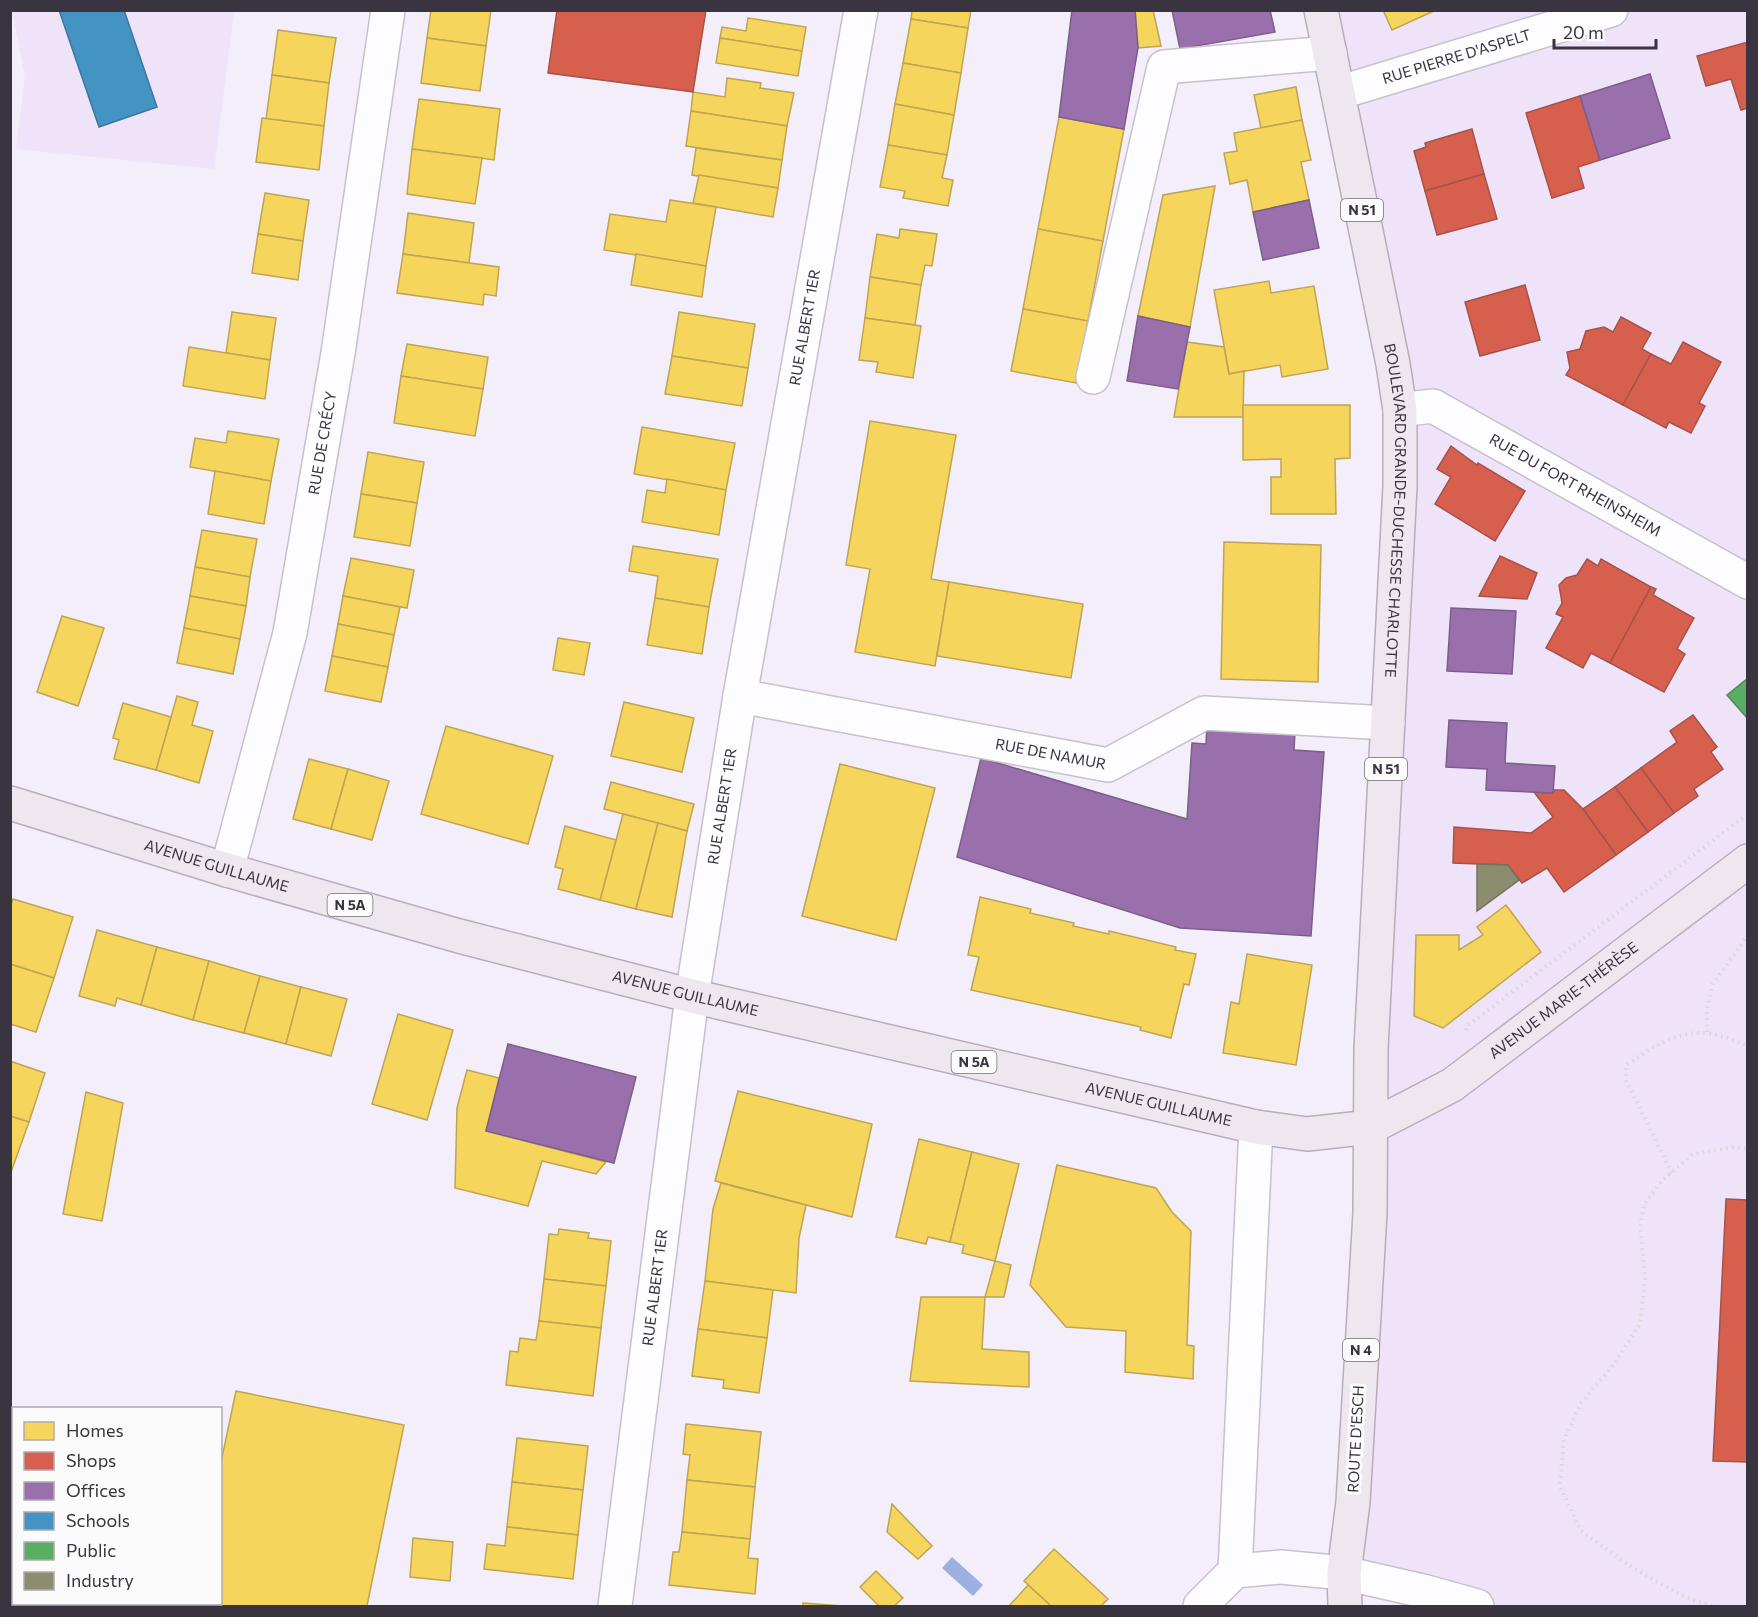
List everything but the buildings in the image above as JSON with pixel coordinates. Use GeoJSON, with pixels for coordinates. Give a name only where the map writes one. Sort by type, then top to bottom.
{"type":"FeatureCollection","features":[{"type":"Feature","properties":{"kind":"main road","name":"BOULEVARD GRANDE-DUCHESSE CHARLOTTE"},"geometry":{"type":"LineString","coordinates":[[1321,10],[1393,364],[1400,410],[1400,486],[1371,1049],[1371,1127]]}},
{"type":"Feature","properties":{"kind":"main road","name":"AVENUE GUILLAUME"},"geometry":{"type":"LineString","coordinates":[[10,803],[227,870],[459,936],[692,996],[1256,1127],[1307,1134],[1371,1127]]}},
{"type":"Feature","properties":{"kind":"main road","name":"AVENUE MARIE-THÉRÈSE"},"geometry":{"type":"LineString","coordinates":[[1371,1127],[1452,1085],[1748,861]]}},
{"type":"Feature","properties":{"kind":"main road","name":"ROUTE D'ESCH"},"geometry":{"type":"LineString","coordinates":[[1345,1606],[1344,1574],[1353,1502],[1370,1213],[1371,1127]]}},
{"type":"Feature","properties":{"kind":"street","name":"RUE DE CRÉCY"},"geometry":{"type":"LineString","coordinates":[[227,870],[290,633],[338,353],[388,10]]}},
{"type":"Feature","properties":{"kind":"street","name":"RUE ALBERT 1ER"},"geometry":{"type":"LineString","coordinates":[[615,1606],[692,996],[740,696],[861,10]]}},
{"type":"Feature","properties":{"kind":"street","name":"RUE PIERRE D'ASPELT"},"geometry":{"type":"LineString","coordinates":[[1338,93],[1611,10]]}},
{"type":"Feature","properties":{"kind":"street"},"geometry":{"type":"LineString","coordinates":[[1093,377],[1164,67],[1330,54]]}},
{"type":"Feature","properties":{"kind":"street","name":"RUE DU FORT RHEINSHEIM"},"geometry":{"type":"LineString","coordinates":[[1400,410],[1433,406],[1748,582]]}},
{"type":"Feature","properties":{"kind":"street","name":"RUE DE NAMUR"},"geometry":{"type":"LineString","coordinates":[[740,696],[1108,765],[1204,713],[1388,723]]}},
{"type":"Feature","properties":{"kind":"street"},"geometry":{"type":"LineString","coordinates":[[1235,1571],[1256,1127]]}},
{"type":"Feature","properties":{"kind":"street"},"geometry":{"type":"LineString","coordinates":[[1200,1606],[1235,1571],[1281,1567],[1344,1574],[1423,1591],[1477,1606]]}},
{"type":"Feature","properties":{"kind":"path"},"geometry":{"type":"LineString","coordinates":[[1707,1032],[1707,1009],[1713,984],[1748,935]]}},
{"type":"Feature","properties":{"kind":"path"},"geometry":{"type":"LineString","coordinates":[[1672,1173],[1626,1080],[1626,1065],[1652,1048],[1685,1033],[1707,1032],[1732,1039],[1748,1047]]}},
{"type":"Feature","properties":{"kind":"path"},"geometry":{"type":"LineString","coordinates":[[1712,1606],[1685,1597],[1633,1568],[1581,1531],[1560,1485],[1564,1440],[1581,1403],[1611,1368],[1640,1325],[1645,1279],[1640,1224],[1645,1203],[1661,1182],[1693,1154],[1734,1148],[1748,1149]]}},
{"type":"Feature","properties":{"kind":"shaded area"},"geometry":{"type":"Polygon","coordinates":[[[12,11],[234,11],[214,169],[16,149],[25,76],[12,11]]]}},
{"type":"Feature","properties":{"kind":"shaded area"},"geometry":{"type":"Polygon","coordinates":[[[1321,11],[1747,11],[1747,1606],[1477,1606],[1344,1573],[1400,486],[1321,11]]]}},
{"type":"Feature","properties":{"kind":"water"},"geometry":{"type":"Polygon","coordinates":[[[952,1557],[983,1585],[973,1596],[942,1568],[952,1557]]]}}]}
